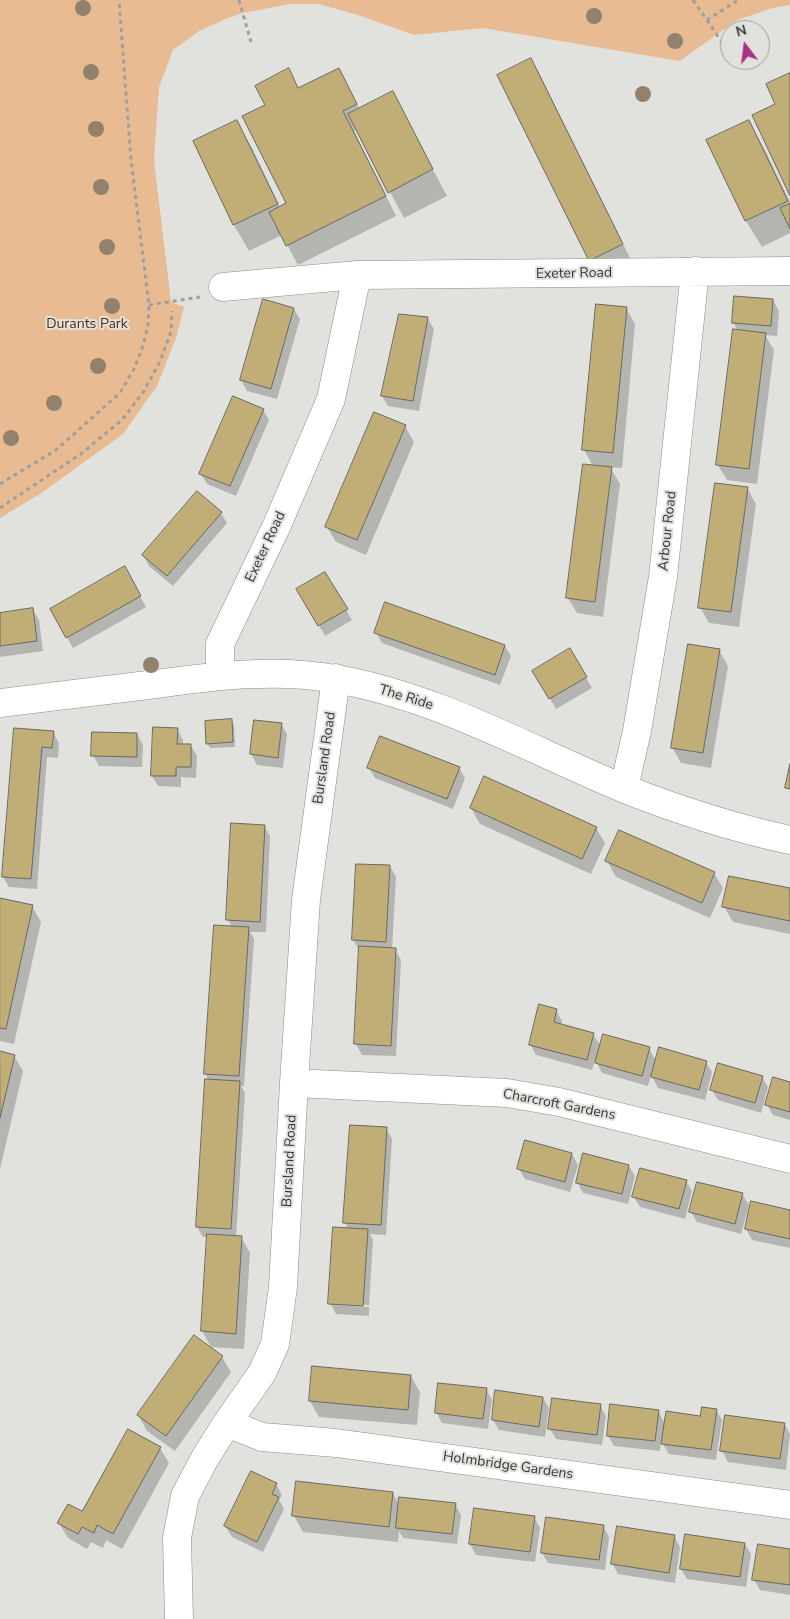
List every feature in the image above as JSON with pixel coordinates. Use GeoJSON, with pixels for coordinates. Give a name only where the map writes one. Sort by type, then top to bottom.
{"type":"FeatureCollection","features":[{"type":"Feature","properties":{"kind":"street","name":"Arbour Road"},"geometry":{"type":"LineString","coordinates":[[624,788],[637,731],[663,578],[695,271]]}},
{"type":"Feature","properties":{"kind":"street","name":"Exeter Road"},"geometry":{"type":"LineString","coordinates":[[223,287],[357,275],[520,275],[790,271]]}},
{"type":"Feature","properties":{"kind":"street","name":"Exeter Road"},"geometry":{"type":"LineString","coordinates":[[220,676],[220,644],[277,525],[331,399],[357,275]]}},
{"type":"Feature","properties":{"kind":"street","name":"The Ride"},"geometry":{"type":"LineString","coordinates":[[0,703],[254,673],[336,678],[401,695],[465,718],[624,788],[688,813],[790,840]]}},
{"type":"Feature","properties":{"kind":"street","name":"Bursland Road"},"geometry":{"type":"LineString","coordinates":[[179,1619],[176,1538],[185,1496],[205,1458],[262,1373],[275,1344],[283,1287],[306,900],[336,678]]}},
{"type":"Feature","properties":{"kind":"street","name":"Charcroft Gardens"},"geometry":{"type":"LineString","coordinates":[[294,1083],[507,1093],[559,1102],[790,1159]]}},
{"type":"Feature","properties":{"kind":"street","name":"Holmbridge Gardens"},"geometry":{"type":"LineString","coordinates":[[227,1423],[262,1437],[336,1443],[790,1505]]}},
{"type":"Feature","properties":{"kind":"path"},"geometry":{"type":"LineString","coordinates":[[0,484],[56,450],[120,393],[134,369],[148,326],[148,305],[131,160],[119,0]]}},
{"type":"Feature","properties":{"kind":"path"},"geometry":{"type":"LineString","coordinates":[[239,0],[251,42]]}},
{"type":"Feature","properties":{"kind":"path"},"geometry":{"type":"LineString","coordinates":[[693,0],[720,39]]}},
{"type":"Feature","properties":{"kind":"path"},"geometry":{"type":"LineString","coordinates":[[708,20],[738,0]]}},
{"type":"Feature","properties":{"kind":"path"},"geometry":{"type":"LineString","coordinates":[[148,305],[199,298],[223,287]]}},
{"type":"Feature","properties":{"kind":"path"},"geometry":{"type":"LineString","coordinates":[[0,508],[82,453],[122,420],[144,390],[160,361],[171,332],[172,311]]}},
{"type":"Feature","properties":{"kind":"green space","name":"Durants Park"},"geometry":{"type":"Polygon","coordinates":[[[0,0],[790,0],[790,5],[773,8],[737,20],[720,20],[720,32],[680,61],[483,28],[414,35],[361,16],[319,4],[290,4],[243,13],[199,31],[173,50],[159,87],[154,160],[171,302],[184,307],[176,338],[157,386],[123,434],[40,494],[0,518],[0,0]]]}},
{"type":"Feature","properties":{"kind":"building"},"geometry":{"type":"Polygon","coordinates":[[[531,58],[623,244],[589,261],[497,75],[531,58]]]}},
{"type":"Feature","properties":{"kind":"building"},"geometry":{"type":"Polygon","coordinates":[[[289,68],[298,88],[339,68],[357,104],[343,111],[386,196],[286,246],[269,212],[286,203],[242,116],[265,105],[255,86],[289,68]]]}},
{"type":"Feature","properties":{"kind":"building"},"geometry":{"type":"Polygon","coordinates":[[[790,73],[790,196],[752,115],[775,104],[766,84],[790,73]]]}},
{"type":"Feature","properties":{"kind":"building"},"geometry":{"type":"Polygon","coordinates":[[[393,91],[433,169],[388,193],[348,114],[393,91]]]}},
{"type":"Feature","properties":{"kind":"building"},"geometry":{"type":"Polygon","coordinates":[[[237,120],[278,204],[233,225],[193,141],[237,120]]]}},
{"type":"Feature","properties":{"kind":"building"},"geometry":{"type":"Polygon","coordinates":[[[749,120],[788,201],[745,221],[706,140],[749,120]]]}},
{"type":"Feature","properties":{"kind":"building"},"geometry":{"type":"Polygon","coordinates":[[[790,204],[790,229],[780,208],[790,204]]]}},
{"type":"Feature","properties":{"kind":"building"},"geometry":{"type":"Polygon","coordinates":[[[734,296],[773,299],[771,326],[732,323],[734,296]]]}},
{"type":"Feature","properties":{"kind":"building"},"geometry":{"type":"Polygon","coordinates":[[[263,299],[294,308],[271,389],[240,380],[263,299]]]}},
{"type":"Feature","properties":{"kind":"building"},"geometry":{"type":"Polygon","coordinates":[[[596,304],[627,307],[613,453],[582,450],[596,304]]]}},
{"type":"Feature","properties":{"kind":"building"},"geometry":{"type":"Polygon","coordinates":[[[399,314],[428,317],[413,401],[381,396],[399,314]]]}},
{"type":"Feature","properties":{"kind":"building"},"geometry":{"type":"Polygon","coordinates":[[[733,329],[766,333],[749,469],[716,465],[733,329]]]}},
{"type":"Feature","properties":{"kind":"building"},"geometry":{"type":"Polygon","coordinates":[[[233,396],[264,409],[230,486],[199,474],[233,396]]]}},
{"type":"Feature","properties":{"kind":"building"},"geometry":{"type":"Polygon","coordinates":[[[374,412],[406,425],[357,540],[325,527],[374,412]]]}},
{"type":"Feature","properties":{"kind":"building"},"geometry":{"type":"Polygon","coordinates":[[[583,464],[612,467],[595,602],[566,598],[583,464]]]}},
{"type":"Feature","properties":{"kind":"building"},"geometry":{"type":"Polygon","coordinates":[[[715,483],[748,487],[731,612],[698,608],[715,483]]]}},
{"type":"Feature","properties":{"kind":"building"},"geometry":{"type":"Polygon","coordinates":[[[197,491],[222,512],[167,576],[142,555],[197,491]]]}},
{"type":"Feature","properties":{"kind":"building"},"geometry":{"type":"Polygon","coordinates":[[[125,566],[141,596],[66,638],[50,609],[125,566]]]}},
{"type":"Feature","properties":{"kind":"building"},"geometry":{"type":"Polygon","coordinates":[[[325,572],[348,609],[318,626],[296,589],[325,572]]]}},
{"type":"Feature","properties":{"kind":"building"},"geometry":{"type":"Polygon","coordinates":[[[385,602],[505,645],[495,675],[374,633],[385,602]]]}},
{"type":"Feature","properties":{"kind":"building"},"geometry":{"type":"Polygon","coordinates":[[[33,608],[37,641],[0,646],[0,613],[33,608]]]}},
{"type":"Feature","properties":{"kind":"building"},"geometry":{"type":"Polygon","coordinates":[[[688,644],[720,649],[703,753],[671,748],[688,644]]]}},
{"type":"Feature","properties":{"kind":"building"},"geometry":{"type":"Polygon","coordinates":[[[570,648],[587,677],[549,699],[532,671],[570,648]]]}},
{"type":"Feature","properties":{"kind":"building"},"geometry":{"type":"Polygon","coordinates":[[[232,719],[233,742],[206,744],[205,721],[232,719]]]}},
{"type":"Feature","properties":{"kind":"building"},"geometry":{"type":"Polygon","coordinates":[[[254,720],[282,723],[278,758],[250,754],[254,720]]]}},
{"type":"Feature","properties":{"kind":"building"},"geometry":{"type":"Polygon","coordinates":[[[153,727],[178,728],[177,744],[191,744],[191,767],[176,767],[176,776],[151,776],[153,727]]]}},
{"type":"Feature","properties":{"kind":"building"},"geometry":{"type":"Polygon","coordinates":[[[14,728],[54,731],[52,748],[42,747],[31,879],[2,877],[14,728]]]}},
{"type":"Feature","properties":{"kind":"building"},"geometry":{"type":"Polygon","coordinates":[[[92,732],[137,733],[137,757],[91,756],[92,732]]]}},
{"type":"Feature","properties":{"kind":"building"},"geometry":{"type":"Polygon","coordinates":[[[380,736],[460,767],[447,799],[367,768],[380,736]]]}},
{"type":"Feature","properties":{"kind":"building"},"geometry":{"type":"Polygon","coordinates":[[[790,764],[790,789],[785,788],[790,764]]]}},
{"type":"Feature","properties":{"kind":"building"},"geometry":{"type":"Polygon","coordinates":[[[484,776],[597,827],[582,859],[470,808],[484,776]]]}},
{"type":"Feature","properties":{"kind":"building"},"geometry":{"type":"Polygon","coordinates":[[[231,823],[265,825],[260,922],[226,920],[231,823]]]}},
{"type":"Feature","properties":{"kind":"building"},"geometry":{"type":"Polygon","coordinates":[[[619,830],[715,872],[702,903],[605,861],[619,830]]]}},
{"type":"Feature","properties":{"kind":"building"},"geometry":{"type":"Polygon","coordinates":[[[356,864],[390,865],[386,942],[352,940],[356,864]]]}},
{"type":"Feature","properties":{"kind":"building"},"geometry":{"type":"Polygon","coordinates":[[[729,876],[790,888],[790,921],[722,907],[729,876]]]}},
{"type":"Feature","properties":{"kind":"building"},"geometry":{"type":"Polygon","coordinates":[[[0,898],[33,905],[6,1029],[0,1028],[0,898]]]}},
{"type":"Feature","properties":{"kind":"building"},"geometry":{"type":"Polygon","coordinates":[[[214,925],[249,927],[239,1076],[204,1074],[214,925]]]}},
{"type":"Feature","properties":{"kind":"building"},"geometry":{"type":"Polygon","coordinates":[[[359,946],[396,948],[391,1046],[354,1044],[359,946]]]}},
{"type":"Feature","properties":{"kind":"building"},"geometry":{"type":"Polygon","coordinates":[[[539,1004],[557,1009],[554,1022],[594,1033],[587,1060],[529,1045],[539,1004]]]}},
{"type":"Feature","properties":{"kind":"building"},"geometry":{"type":"Polygon","coordinates":[[[603,1034],[650,1047],[642,1076],[595,1063],[603,1034]]]}},
{"type":"Feature","properties":{"kind":"building"},"geometry":{"type":"Polygon","coordinates":[[[659,1047],[707,1061],[699,1090],[651,1077],[659,1047]]]}},
{"type":"Feature","properties":{"kind":"building"},"geometry":{"type":"Polygon","coordinates":[[[0,1051],[15,1055],[0,1118],[0,1051]]]}},
{"type":"Feature","properties":{"kind":"building"},"geometry":{"type":"Polygon","coordinates":[[[718,1063],[763,1076],[755,1103],[710,1090],[718,1063]]]}},
{"type":"Feature","properties":{"kind":"building"},"geometry":{"type":"Polygon","coordinates":[[[773,1077],[790,1082],[790,1112],[765,1105],[773,1077]]]}},
{"type":"Feature","properties":{"kind":"building"},"geometry":{"type":"Polygon","coordinates":[[[205,1079],[240,1081],[231,1229],[196,1227],[205,1079]]]}},
{"type":"Feature","properties":{"kind":"building"},"geometry":{"type":"Polygon","coordinates":[[[350,1125],[387,1127],[381,1225],[343,1223],[350,1125]]]}},
{"type":"Feature","properties":{"kind":"building"},"geometry":{"type":"Polygon","coordinates":[[[525,1140],[572,1153],[565,1182],[517,1169],[525,1140]]]}},
{"type":"Feature","properties":{"kind":"building"},"geometry":{"type":"Polygon","coordinates":[[[583,1153],[629,1165],[622,1194],[576,1183],[583,1153]]]}},
{"type":"Feature","properties":{"kind":"building"},"geometry":{"type":"Polygon","coordinates":[[[640,1168],[687,1180],[679,1209],[632,1197],[640,1168]]]}},
{"type":"Feature","properties":{"kind":"building"},"geometry":{"type":"Polygon","coordinates":[[[697,1182],[743,1193],[735,1224],[689,1212],[697,1182]]]}},
{"type":"Feature","properties":{"kind":"building"},"geometry":{"type":"Polygon","coordinates":[[[751,1201],[790,1210],[790,1239],[745,1229],[751,1201]]]}},
{"type":"Feature","properties":{"kind":"building"},"geometry":{"type":"Polygon","coordinates":[[[333,1227],[368,1229],[363,1306],[328,1304],[333,1227]]]}},
{"type":"Feature","properties":{"kind":"building"},"geometry":{"type":"Polygon","coordinates":[[[207,1234],[242,1236],[236,1334],[201,1331],[207,1234]]]}},
{"type":"Feature","properties":{"kind":"building"},"geometry":{"type":"Polygon","coordinates":[[[194,1335],[223,1356],[166,1436],[137,1415],[194,1335]]]}},
{"type":"Feature","properties":{"kind":"building"},"geometry":{"type":"Polygon","coordinates":[[[312,1366],[411,1375],[408,1410],[309,1401],[312,1366]]]}},
{"type":"Feature","properties":{"kind":"building"},"geometry":{"type":"Polygon","coordinates":[[[438,1383],[487,1388],[483,1419],[435,1413],[438,1383]]]}},
{"type":"Feature","properties":{"kind":"building"},"geometry":{"type":"Polygon","coordinates":[[[495,1390],[543,1397],[539,1427],[492,1420],[495,1390]]]}},
{"type":"Feature","properties":{"kind":"building"},"geometry":{"type":"Polygon","coordinates":[[[552,1398],[601,1404],[597,1435],[548,1429],[552,1398]]]}},
{"type":"Feature","properties":{"kind":"building"},"geometry":{"type":"Polygon","coordinates":[[[610,1404],[659,1410],[655,1441],[607,1436],[610,1404]]]}},
{"type":"Feature","properties":{"kind":"building"},"geometry":{"type":"Polygon","coordinates":[[[702,1407],[717,1409],[711,1450],[661,1444],[666,1411],[700,1416],[702,1407]]]}},
{"type":"Feature","properties":{"kind":"building"},"geometry":{"type":"Polygon","coordinates":[[[725,1415],[785,1423],[780,1459],[720,1451],[725,1415]]]}},
{"type":"Feature","properties":{"kind":"building"},"geometry":{"type":"Polygon","coordinates":[[[128,1429],[161,1447],[113,1534],[97,1525],[94,1533],[82,1527],[78,1534],[57,1523],[68,1504],[82,1511],[128,1429]]]}},
{"type":"Feature","properties":{"kind":"building"},"geometry":{"type":"Polygon","coordinates":[[[251,1471],[277,1483],[272,1494],[279,1497],[257,1542],[224,1526],[251,1471]]]}},
{"type":"Feature","properties":{"kind":"building"},"geometry":{"type":"Polygon","coordinates":[[[296,1481],[393,1492],[389,1527],[292,1516],[296,1481]]]}},
{"type":"Feature","properties":{"kind":"building"},"geometry":{"type":"Polygon","coordinates":[[[399,1497],[456,1503],[452,1534],[396,1528],[399,1497]]]}},
{"type":"Feature","properties":{"kind":"building"},"geometry":{"type":"Polygon","coordinates":[[[474,1508],[535,1516],[530,1552],[469,1544],[474,1508]]]}},
{"type":"Feature","properties":{"kind":"building"},"geometry":{"type":"Polygon","coordinates":[[[546,1517],[604,1525],[599,1560],[541,1553],[546,1517]]]}},
{"type":"Feature","properties":{"kind":"building"},"geometry":{"type":"Polygon","coordinates":[[[617,1526],[675,1535],[669,1573],[611,1564],[617,1526]]]}},
{"type":"Feature","properties":{"kind":"building"},"geometry":{"type":"Polygon","coordinates":[[[685,1534],[745,1543],[740,1577],[680,1569],[685,1534]]]}},
{"type":"Feature","properties":{"kind":"building"},"geometry":{"type":"Polygon","coordinates":[[[758,1544],[790,1549],[790,1585],[752,1580],[758,1544]]]}}]}
